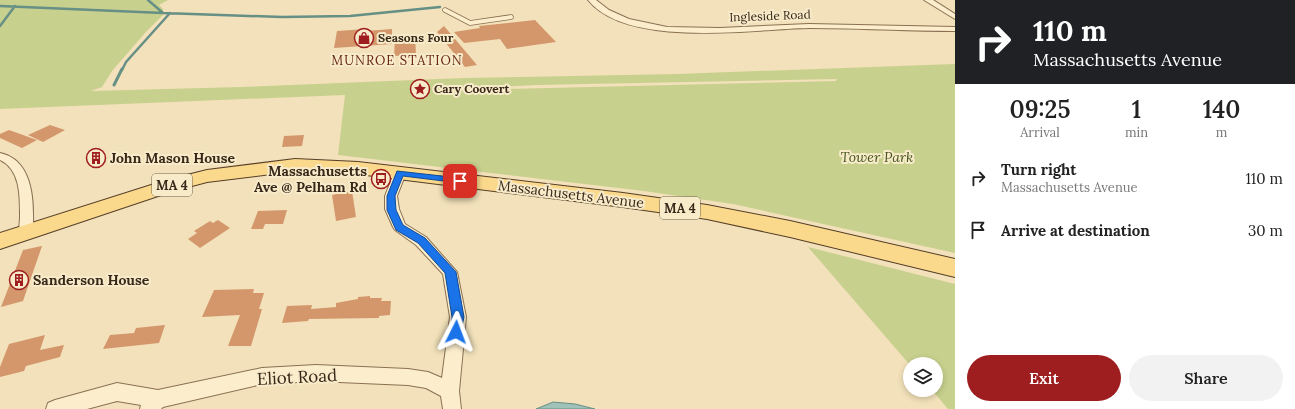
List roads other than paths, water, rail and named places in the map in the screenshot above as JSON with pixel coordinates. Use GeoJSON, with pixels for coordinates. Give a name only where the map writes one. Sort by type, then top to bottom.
{"type":"FeatureCollection","features":[{"type":"Feature","properties":{"kind":"main road","name":"Massachusetts Avenue"},"geometry":{"type":"LineString","coordinates":[[0,240],[167,186],[207,176],[295,165],[323,165],[623,200],[706,212],[790,228],[955,268]]}},
{"type":"Feature","properties":{"kind":"street","name":"Ingleside Road"},"geometry":{"type":"LineString","coordinates":[[592,0],[600,8],[617,17],[640,24],[666,29],[832,26],[955,29]]}},
{"type":"Feature","properties":{"kind":"street"},"geometry":{"type":"LineString","coordinates":[[928,0],[955,17]]}},
{"type":"Feature","properties":{"kind":"street"},"geometry":{"type":"LineString","coordinates":[[0,156],[16,165],[23,181],[26,232]]}},
{"type":"Feature","properties":{"kind":"street"},"geometry":{"type":"LineString","coordinates":[[400,173],[391,196],[392,210],[400,227],[421,241],[450,272],[458,317],[450,391],[452,409]]}},
{"type":"Feature","properties":{"kind":"street","name":"Eliot Road"},"geometry":{"type":"LineString","coordinates":[[153,404],[262,376],[316,373],[408,377],[428,380],[450,391]]}},
{"type":"Feature","properties":{"kind":"street"},"geometry":{"type":"LineString","coordinates":[[55,409],[116,392],[153,404]]}},
{"type":"Feature","properties":{"kind":"lane"},"geometry":{"type":"LineString","coordinates":[[445,10],[470,23],[511,18]]}},
{"type":"Feature","properties":{"kind":"water"},"geometry":{"type":"Polygon","coordinates":[[[553,402],[575,404],[595,409],[536,409],[553,402]]]}},
{"type":"Feature","properties":{"kind":"waterway"},"geometry":{"type":"LineString","coordinates":[[148,0],[163,13]]}},
{"type":"Feature","properties":{"kind":"waterway"},"geometry":{"type":"LineString","coordinates":[[0,6],[15,7]]}},
{"type":"Feature","properties":{"kind":"waterway"},"geometry":{"type":"LineString","coordinates":[[0,26],[15,7]]}},
{"type":"Feature","properties":{"kind":"waterway"},"geometry":{"type":"LineString","coordinates":[[15,7],[163,13]]}},
{"type":"Feature","properties":{"kind":"waterway"},"geometry":{"type":"LineString","coordinates":[[170,13],[282,17],[350,16],[440,7]]}},
{"type":"Feature","properties":{"kind":"waterway"},"geometry":{"type":"LineString","coordinates":[[163,13],[170,13]]}},
{"type":"Feature","properties":{"kind":"waterway"},"geometry":{"type":"LineString","coordinates":[[122,70],[126,62],[170,13]]}},
{"type":"Feature","properties":{"kind":"waterway"},"geometry":{"type":"LineString","coordinates":[[114,85],[122,69]]}},
{"type":"Feature","properties":{"kind":"place","name":"Seasons Four"},"geometry":{"type":"Point","coordinates":[364,38]}},
{"type":"Feature","properties":{"kind":"place","name":"Cary Coovert"},"geometry":{"type":"Point","coordinates":[420,89]}},
{"type":"Feature","properties":{"kind":"place","name":"John Mason House"},"geometry":{"type":"Point","coordinates":[96,158]}},
{"type":"Feature","properties":{"kind":"place","name":"Massachusetts Ave @ Pelham Rd"},"geometry":{"type":"Point","coordinates":[381,179]}},
{"type":"Feature","properties":{"kind":"place","name":"Sanderson House"},"geometry":{"type":"Point","coordinates":[19,280]}},
{"type":"Feature","properties":{"kind":"district","name":"MUNROE STATION"},"geometry":{"type":"Point","coordinates":[397,60]}},
{"type":"Feature","properties":{"kind":"park label","name":"Tower Park"},"geometry":{"type":"Point","coordinates":[877,157]}}]}
